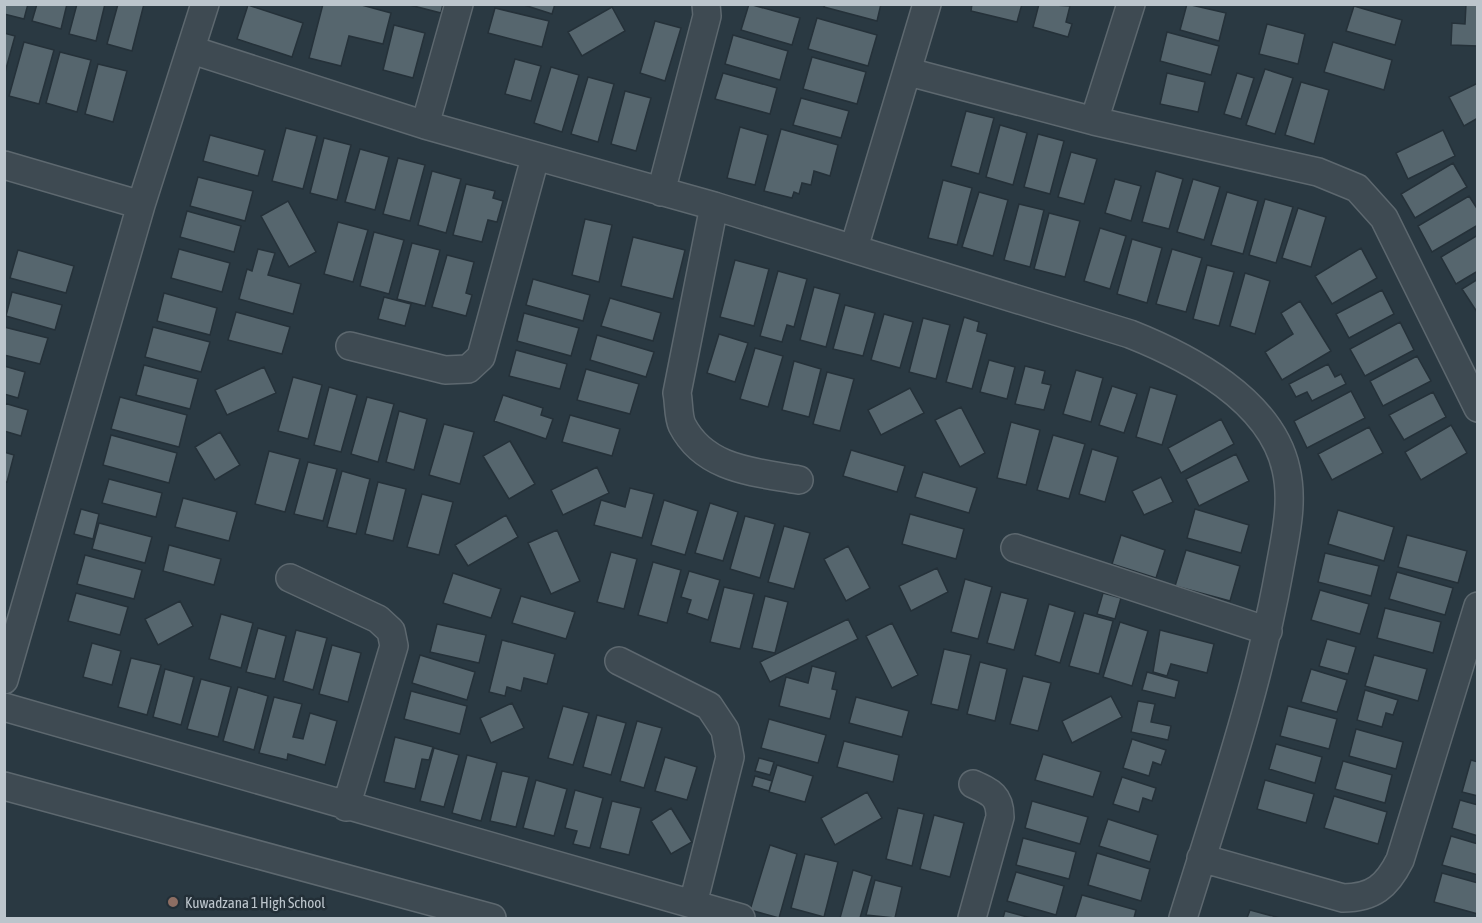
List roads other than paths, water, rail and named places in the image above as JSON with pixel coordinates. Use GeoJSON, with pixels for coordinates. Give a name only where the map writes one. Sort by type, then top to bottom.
{"type":"FeatureCollection","features":[{"type":"Feature","properties":{"kind":"street"},"geometry":{"type":"LineString","coordinates":[[4,680],[141,205],[205,4]]}},
{"type":"Feature","properties":{"kind":"street"},"geometry":{"type":"LineString","coordinates":[[425,125],[459,4]]}},
{"type":"Feature","properties":{"kind":"street"},"geometry":{"type":"LineString","coordinates":[[661,192],[708,16],[706,4]]}},
{"type":"Feature","properties":{"kind":"street"},"geometry":{"type":"LineString","coordinates":[[854,248],[909,72],[927,4]]}},
{"type":"Feature","properties":{"kind":"street"},"geometry":{"type":"LineString","coordinates":[[1094,121],[1131,4]]}},
{"type":"Feature","properties":{"kind":"street"},"geometry":{"type":"LineString","coordinates":[[192,50],[535,158],[714,206],[854,248],[1149,342],[1211,374],[1246,404],[1270,432],[1286,467],[1290,508],[1268,630],[1183,918]]}},
{"type":"Feature","properties":{"kind":"street"},"geometry":{"type":"LineString","coordinates":[[909,72],[1094,121],[1318,172],[1357,188],[1384,218],[1478,408]]}},
{"type":"Feature","properties":{"kind":"street"},"geometry":{"type":"LineString","coordinates":[[350,346],[445,370],[468,369],[481,357],[535,158]]}},
{"type":"Feature","properties":{"kind":"street"},"geometry":{"type":"LineString","coordinates":[[4,165],[141,205]]}},
{"type":"Feature","properties":{"kind":"street"},"geometry":{"type":"LineString","coordinates":[[714,206],[677,393],[682,423],[698,447],[729,467],[799,480]]}},
{"type":"Feature","properties":{"kind":"street"},"geometry":{"type":"LineString","coordinates":[[1015,548],[1268,630]]}},
{"type":"Feature","properties":{"kind":"street"},"geometry":{"type":"LineString","coordinates":[[290,578],[378,619],[391,631],[394,646],[346,807]]}},
{"type":"Feature","properties":{"kind":"street"},"geometry":{"type":"LineString","coordinates":[[1202,858],[1343,898],[1365,897],[1382,887],[1400,860],[1478,606]]}},
{"type":"Feature","properties":{"kind":"street"},"geometry":{"type":"LineString","coordinates":[[619,661],[709,706],[725,730],[730,757],[693,903]]}},
{"type":"Feature","properties":{"kind":"street"},"geometry":{"type":"LineString","coordinates":[[4,707],[346,807],[741,918]]}},
{"type":"Feature","properties":{"kind":"street"},"geometry":{"type":"LineString","coordinates":[[972,918],[1000,818],[998,801],[993,792],[973,784]]}},
{"type":"Feature","properties":{"kind":"street"},"geometry":{"type":"LineString","coordinates":[[4,786],[492,918]]}},
{"type":"Feature","properties":{"kind":"place","name":"Kuwadzana 1 High School"},"geometry":{"type":"Point","coordinates":[173,902]}}]}
